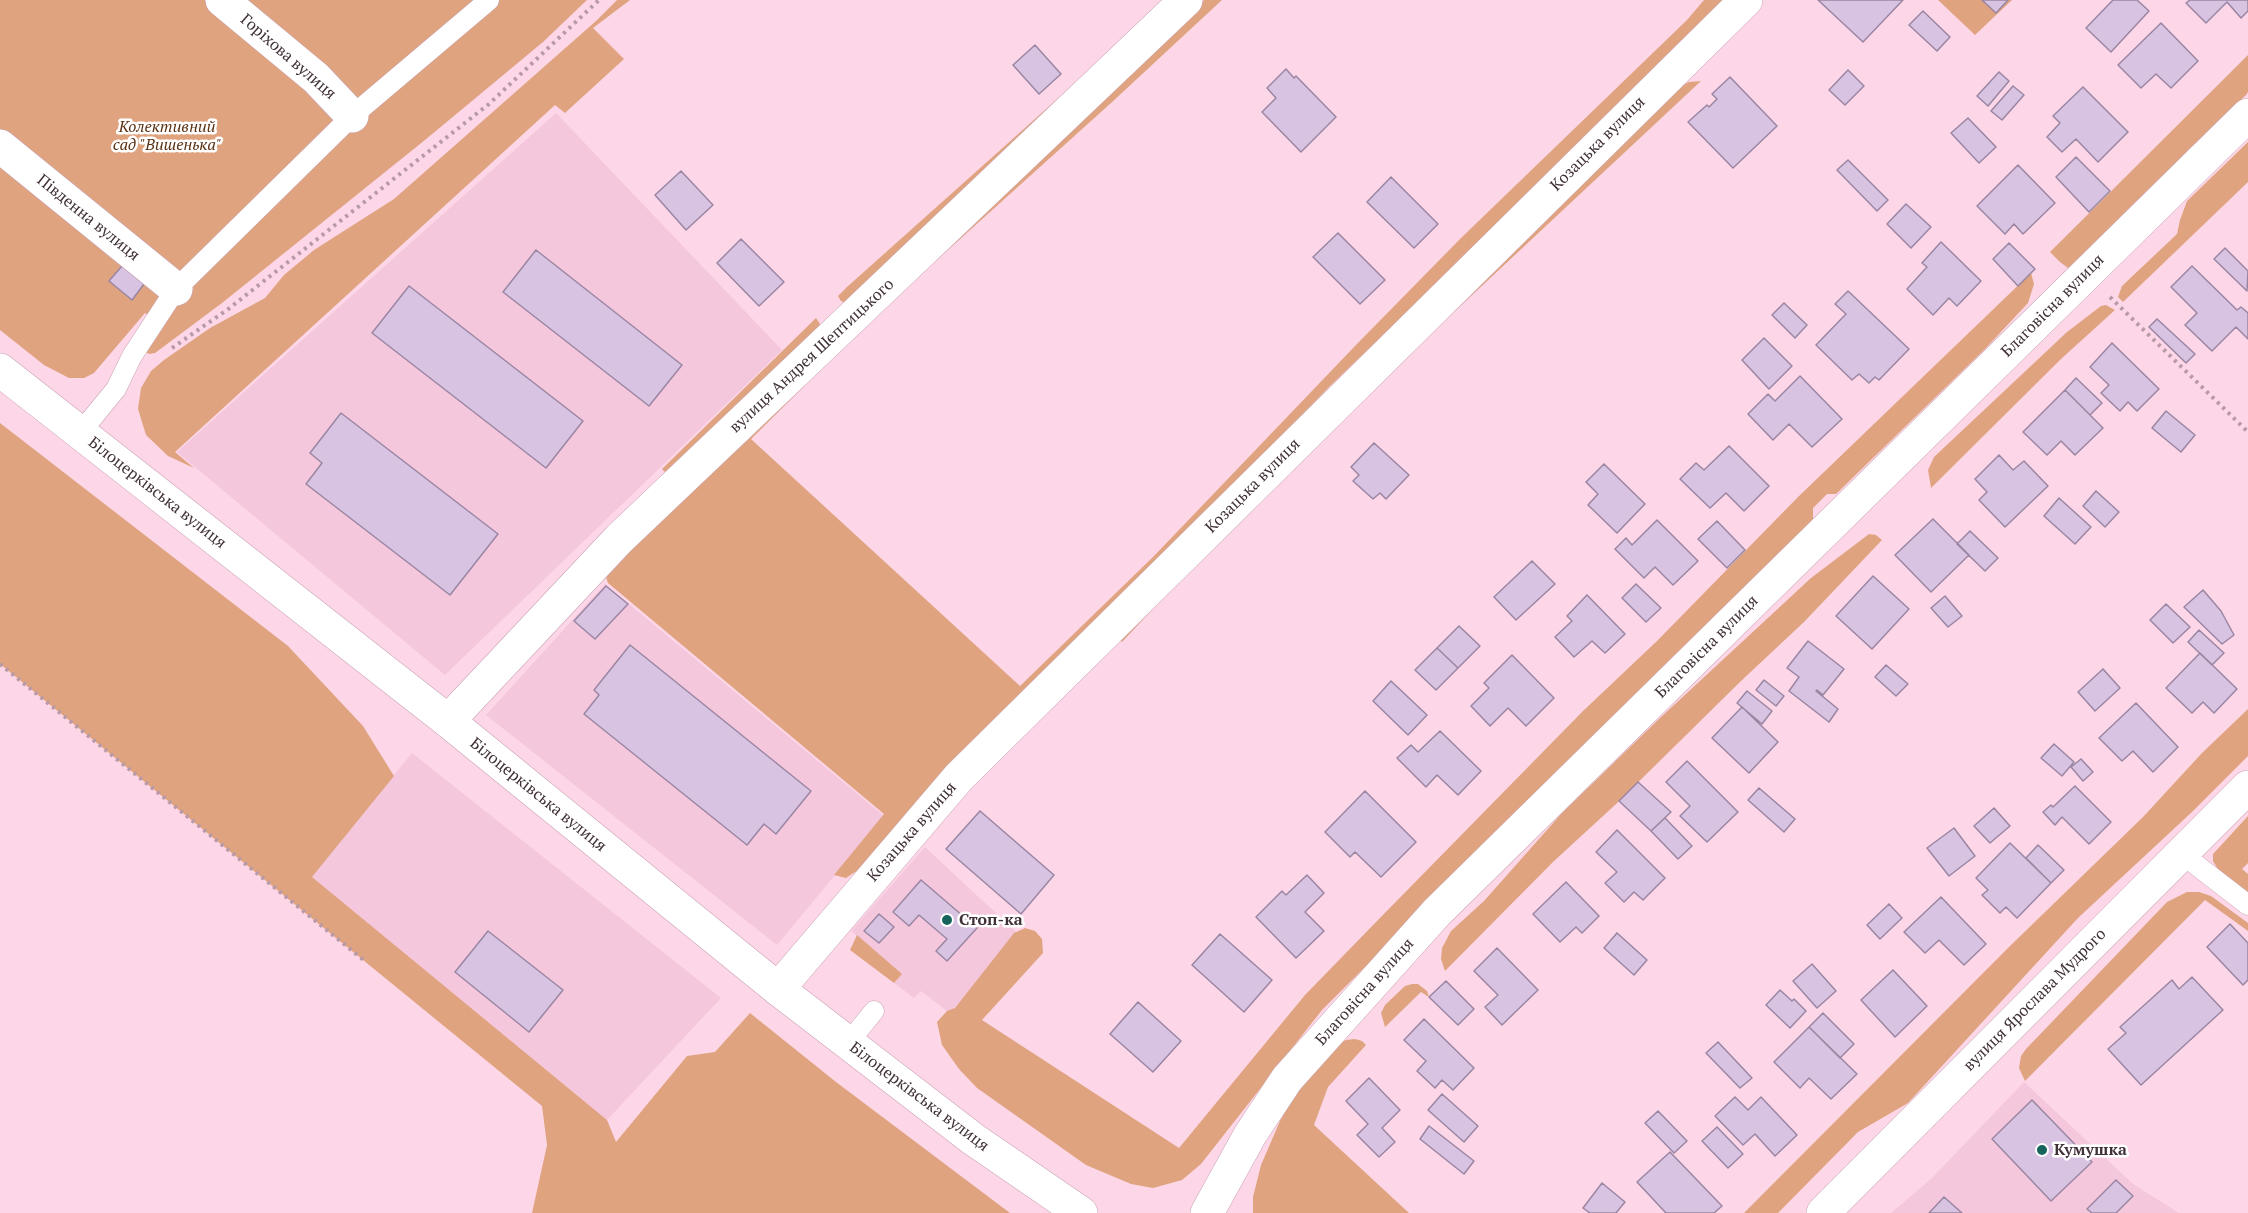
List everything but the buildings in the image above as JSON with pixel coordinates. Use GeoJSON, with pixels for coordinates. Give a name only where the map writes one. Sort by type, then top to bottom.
{"type":"FeatureCollection","features":[{"type":"Feature","properties":{"kind":"street","name":"Горіхова вулиця"},"geometry":{"type":"LineString","coordinates":[[222,0],[316,78],[352,116]]}},
{"type":"Feature","properties":{"kind":"street","name":"вулиця Андрея Шептицького"},"geometry":{"type":"LineString","coordinates":[[448,721],[619,539],[1185,0]]}},
{"type":"Feature","properties":{"kind":"street","name":"Козацька вулиця"},"geometry":{"type":"LineString","coordinates":[[778,989],[959,777],[1746,0]]}},
{"type":"Feature","properties":{"kind":"street","name":"Благовісна вулиця"},"geometry":{"type":"LineString","coordinates":[[1207,1213],[1250,1135],[1287,1079],[1437,912],[2248,115]]}},
{"type":"Feature","properties":{"kind":"street","name":"Південна вулиця"},"geometry":{"type":"LineString","coordinates":[[0,146],[176,289]]}},
{"type":"Feature","properties":{"kind":"street","name":"Білоцерківська вулиця"},"geometry":{"type":"LineString","coordinates":[[0,370],[448,721],[778,989],[973,1139],[1081,1213]]}},
{"type":"Feature","properties":{"kind":"street","name":"вулиця Ярослава Мудрого"},"geometry":{"type":"LineString","coordinates":[[1823,1213],[2248,787]]}},
{"type":"Feature","properties":{"kind":"lane"},"geometry":{"type":"LineString","coordinates":[[80,433],[116,389],[132,356],[176,289],[352,116],[489,0]]}},
{"type":"Feature","properties":{"kind":"lane"},"geometry":{"type":"LineString","coordinates":[[2182,854],[2248,905]]}},
{"type":"Feature","properties":{"kind":"lane"},"geometry":{"type":"LineString","coordinates":[[848,1043],[874,1011]]}},
{"type":"Feature","properties":{"kind":"path"},"geometry":{"type":"LineString","coordinates":[[164,354],[227,310],[489,105],[599,0]]}},
{"type":"Feature","properties":{"kind":"path"},"geometry":{"type":"LineString","coordinates":[[2086,274],[2248,432]]}},
{"type":"Feature","properties":{"kind":"path"},"geometry":{"type":"LineString","coordinates":[[0,664],[366,962]]}},
{"type":"Feature","properties":{"kind":"shaded area"},"geometry":{"type":"Polygon","coordinates":[[[556,113],[782,350],[445,675],[177,452],[556,113]]]}},
{"type":"Feature","properties":{"kind":"shaded area"},"geometry":{"type":"Polygon","coordinates":[[[605,584],[884,816],[777,945],[486,715],[605,584]]]}},
{"type":"Feature","properties":{"kind":"shaded area"},"geometry":{"type":"Polygon","coordinates":[[[412,753],[721,998],[607,1120],[311,877],[412,753]]]}},
{"type":"Feature","properties":{"kind":"shaded area"},"geometry":{"type":"Polygon","coordinates":[[[925,847],[1040,954],[981,1020],[948,1012],[921,991],[914,998],[894,983],[901,974],[851,931],[925,847]]]}},
{"type":"Feature","properties":{"kind":"shaded area"},"geometry":{"type":"Polygon","coordinates":[[[2024,1082],[2133,1184],[2179,1213],[1891,1213],[1931,1179],[2024,1082]]]}},
{"type":"Feature","properties":{"kind":"green space","name":"Колективний сад \"Вишенька\""},"geometry":{"type":"Polygon","coordinates":[[[0,0],[587,0],[543,42],[425,140],[222,303],[155,353],[146,352],[162,327],[145,313],[94,373],[84,378],[69,378],[44,365],[0,330],[0,0]]]}},
{"type":"Feature","properties":{"kind":"green space"},"geometry":{"type":"Polygon","coordinates":[[[617,0],[630,0],[593,28],[624,59],[565,113],[555,105],[175,452],[194,468],[168,456],[146,435],[138,409],[141,388],[151,371],[210,328],[265,298],[284,275],[314,250],[394,199],[617,0]]]}},
{"type":"Feature","properties":{"kind":"green space"},"geometry":{"type":"Polygon","coordinates":[[[1204,0],[1222,0],[879,312],[751,439],[1020,686],[1154,556],[1461,238],[1687,20],[1704,0],[1725,0],[1496,227],[1330,386],[861,868],[846,878],[834,875],[884,814],[608,583],[606,577],[611,560],[1204,0]]]}},
{"type":"Feature","properties":{"kind":"green space"},"geometry":{"type":"Polygon","coordinates":[[[1938,0],[2012,0],[1975,35],[1938,0]]]}},
{"type":"Feature","properties":{"kind":"green space"},"geometry":{"type":"Polygon","coordinates":[[[2248,55],[2248,92],[2246,95],[2187,151],[2078,266],[2068,268],[2060,262],[2050,252],[2248,55]]]}},
{"type":"Feature","properties":{"kind":"green space"},"geometry":{"type":"Polygon","coordinates":[[[1701,81],[1271,483],[1122,642],[1116,635],[1665,94],[1689,82],[1701,81]]]}},
{"type":"Feature","properties":{"kind":"green space"},"geometry":{"type":"Polygon","coordinates":[[[1073,85],[845,303],[841,301],[838,296],[847,287],[1073,85]]]}},
{"type":"Feature","properties":{"kind":"green space"},"geometry":{"type":"Polygon","coordinates":[[[2248,142],[2248,182],[2123,302],[2118,297],[2122,286],[2177,234],[2187,201],[2248,142]]]}},
{"type":"Feature","properties":{"kind":"green space"},"geometry":{"type":"Polygon","coordinates":[[[2031,273],[2034,284],[2028,303],[1985,349],[1836,494],[1827,494],[1813,508],[1813,519],[1322,1010],[1201,1164],[1182,1180],[1153,1188],[1131,1184],[1086,1165],[977,1088],[959,1069],[942,1045],[937,1022],[947,1011],[955,1008],[1014,933],[1025,928],[1035,931],[1042,939],[1043,953],[982,1020],[1179,1148],[1305,995],[1377,921],[1798,497],[2031,273]]]}},
{"type":"Feature","properties":{"kind":"green space"},"geometry":{"type":"Polygon","coordinates":[[[2106,305],[2115,310],[2061,359],[1931,488],[1928,470],[1934,457],[2067,332],[2101,306],[2106,305]]]}},
{"type":"Feature","properties":{"kind":"green space"},"geometry":{"type":"Polygon","coordinates":[[[816,318],[820,324],[820,331],[669,476],[662,469],[816,318]]]}},
{"type":"Feature","properties":{"kind":"green space"},"geometry":{"type":"Polygon","coordinates":[[[0,423],[288,646],[363,726],[394,776],[312,877],[607,1120],[616,1142],[687,1056],[715,1052],[750,1013],[836,1082],[1010,1213],[532,1213],[547,1145],[542,1106],[0,664],[0,423]]]}},
{"type":"Feature","properties":{"kind":"green space"},"geometry":{"type":"Polygon","coordinates":[[[1869,534],[1876,535],[1882,540],[1804,622],[1553,862],[1445,971],[1441,959],[1442,948],[1451,931],[1484,901],[1562,813],[1660,718],[1811,578],[1869,534]]]}},
{"type":"Feature","properties":{"kind":"green space"},"geometry":{"type":"Polygon","coordinates":[[[2248,709],[2248,756],[2193,811],[2078,918],[1908,1103],[1858,1132],[1778,1213],[1744,1213],[2009,947],[2143,817],[2202,753],[2248,709]]]}},
{"type":"Feature","properties":{"kind":"green space"},"geometry":{"type":"Polygon","coordinates":[[[2248,816],[2248,863],[2242,869],[2248,874],[2248,895],[2219,871],[2213,861],[2213,854],[2248,816]]]}},
{"type":"Feature","properties":{"kind":"green space"},"geometry":{"type":"Polygon","coordinates":[[[2187,892],[2199,892],[2211,896],[2248,923],[2248,931],[2205,900],[2025,1081],[2019,1068],[2021,1056],[2026,1049],[2167,902],[2187,892]]]}},
{"type":"Feature","properties":{"kind":"green space"},"geometry":{"type":"Polygon","coordinates":[[[857,935],[902,974],[894,983],[850,950],[857,935]]]}},
{"type":"Feature","properties":{"kind":"green space"},"geometry":{"type":"Polygon","coordinates":[[[1418,984],[1427,991],[1429,997],[1421,992],[1385,1027],[1381,1013],[1385,1005],[1405,986],[1418,984]]]}},
{"type":"Feature","properties":{"kind":"green space"},"geometry":{"type":"Polygon","coordinates":[[[1355,1039],[1366,1045],[1328,1087],[1314,1125],[1409,1213],[1253,1213],[1253,1197],[1261,1165],[1280,1121],[1304,1079],[1337,1044],[1355,1039]]]}},
{"type":"Feature","properties":{"kind":"place","name":"Стоп-ка"},"geometry":{"type":"Point","coordinates":[947,920]}},
{"type":"Feature","properties":{"kind":"place","name":"Кумушка"},"geometry":{"type":"Point","coordinates":[2042,1150]}}]}
